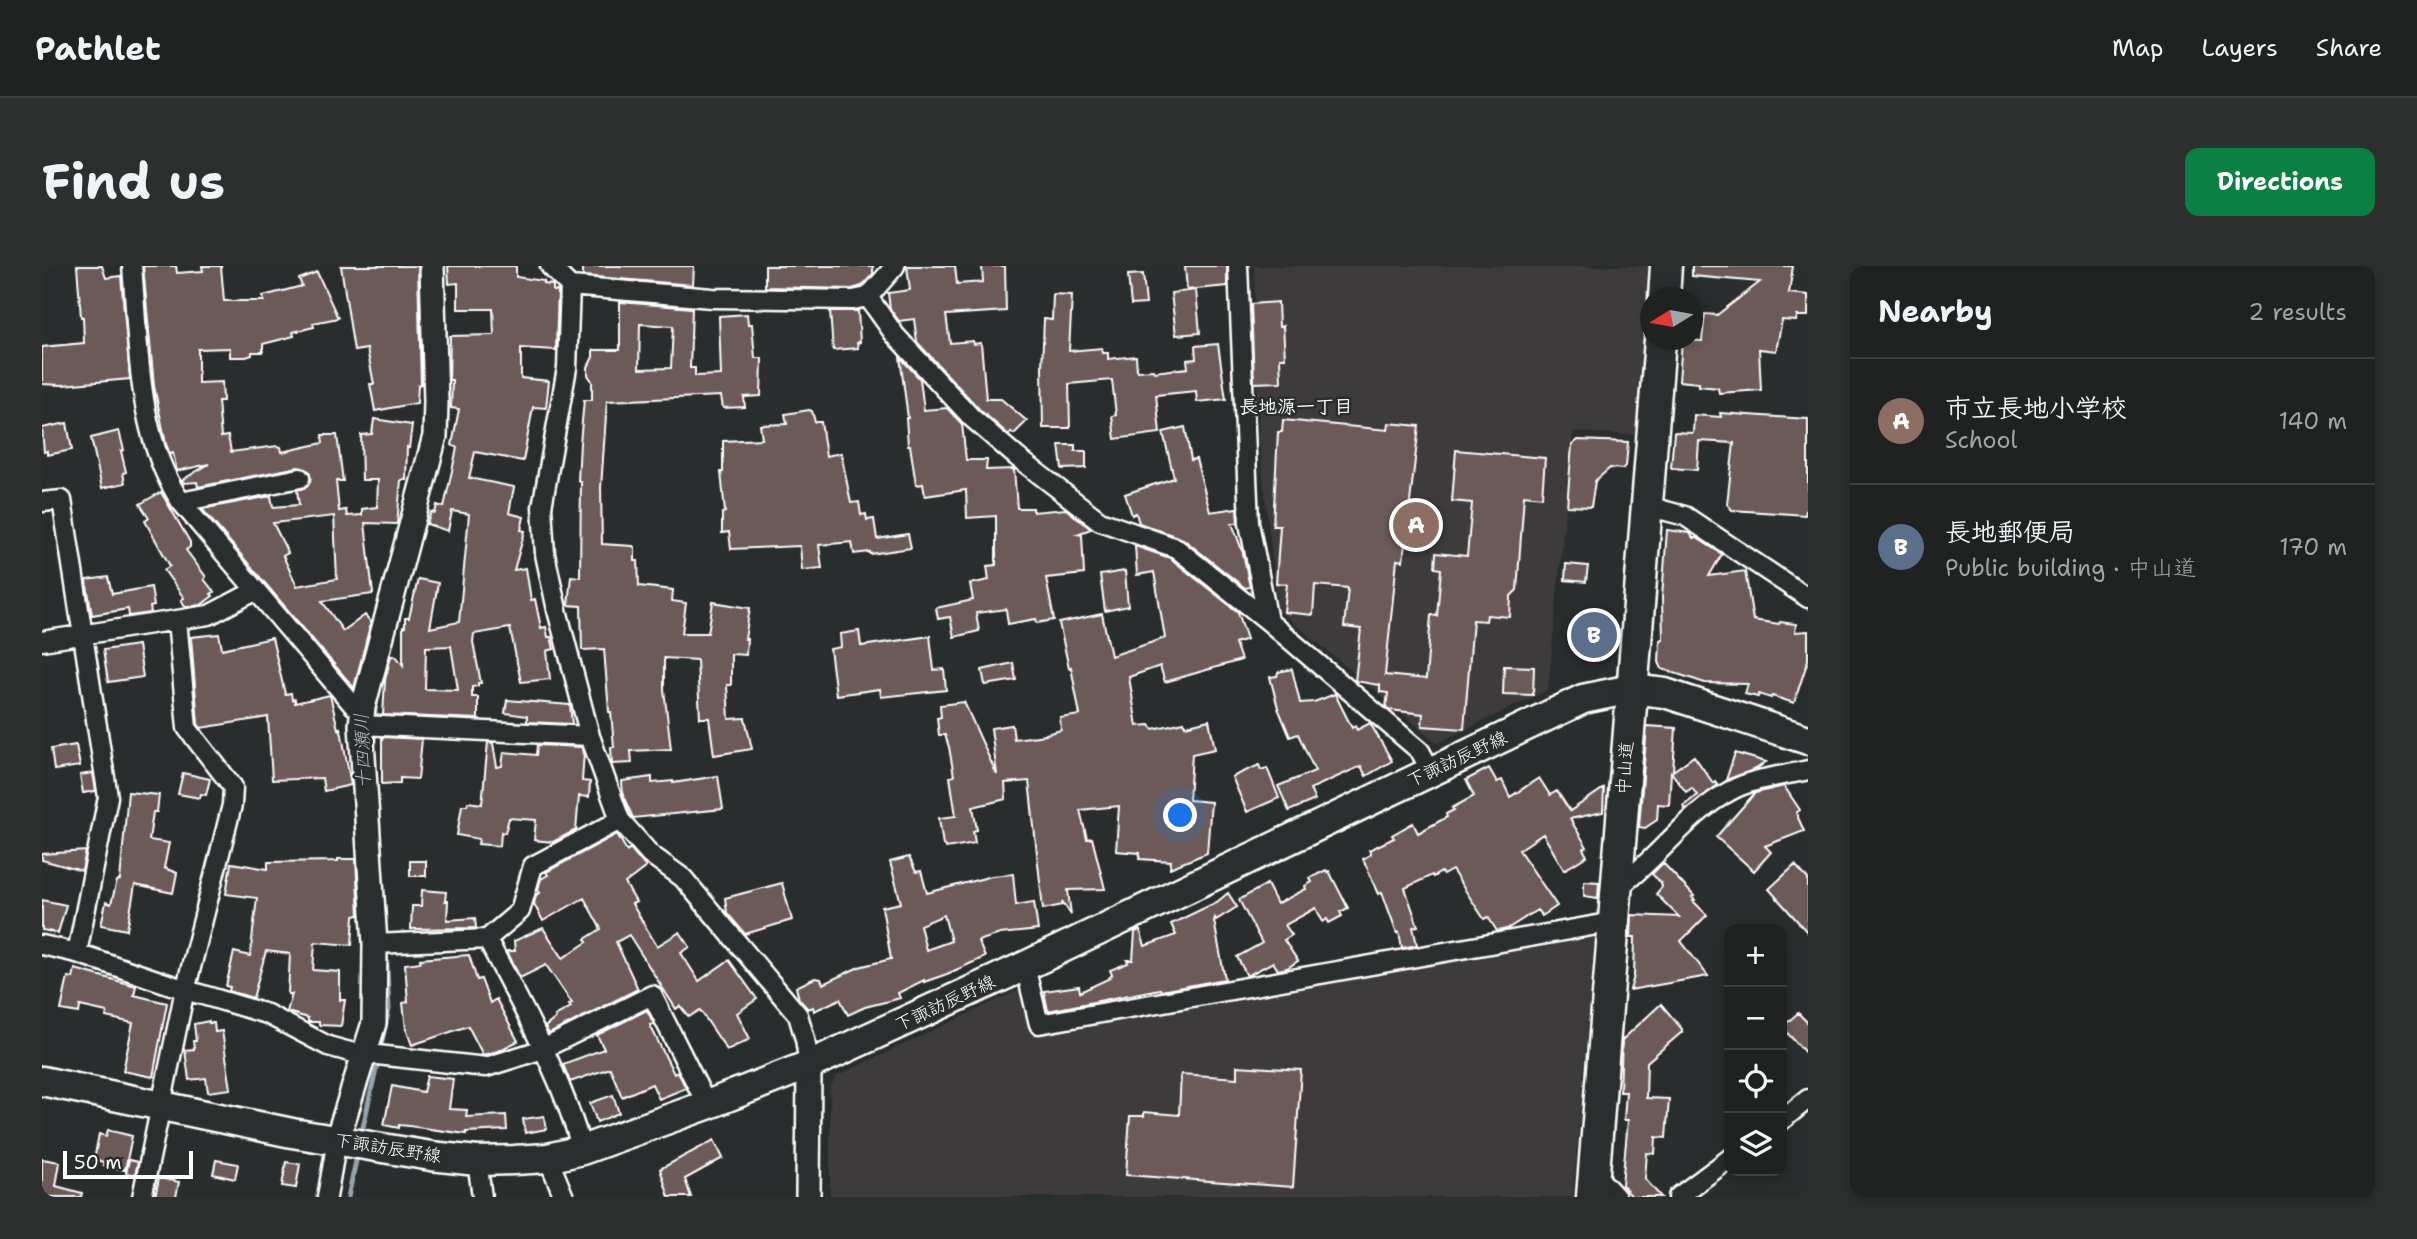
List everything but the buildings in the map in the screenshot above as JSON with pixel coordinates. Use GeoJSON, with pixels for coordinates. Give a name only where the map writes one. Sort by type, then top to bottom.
{"type":"FeatureCollection","features":[{"type":"Feature","properties":{"kind":"highway"},"geometry":{"type":"LineString","coordinates":[[1665,287],[1666,266]]}},
{"type":"Feature","properties":{"kind":"highway","name":"中山道"},"geometry":{"type":"LineString","coordinates":[[1593,1185],[1659,350]]}},
{"type":"Feature","properties":{"kind":"main road","name":"下諏訪辰野線"},"geometry":{"type":"LineString","coordinates":[[42,1081],[292,1133],[431,1156],[477,1161],[548,1158],[582,1150],[809,1065],[1025,966],[1583,699],[1631,689],[1665,692],[1808,740]]}},
{"type":"Feature","properties":{"kind":"street"},"geometry":{"type":"LineString","coordinates":[[132,266],[144,398],[166,480],[181,502],[362,716],[590,736]]}},
{"type":"Feature","properties":{"kind":"street"},"geometry":{"type":"LineString","coordinates":[[327,1197],[337,1140],[374,1023],[376,944],[362,716],[435,436],[432,266]]}},
{"type":"Feature","properties":{"kind":"street"},"geometry":{"type":"LineString","coordinates":[[550,266],[570,286],[712,298],[852,300],[868,297],[895,266]]}},
{"type":"Feature","properties":{"kind":"street"},"geometry":{"type":"LineString","coordinates":[[1238,266],[1249,523],[1268,621]]}},
{"type":"Feature","properties":{"kind":"street"},"geometry":{"type":"LineString","coordinates":[[570,286],[567,368],[542,507],[545,554],[557,610],[590,736],[620,820],[650,854],[683,878],[798,1015],[809,1065],[808,1197]]}},
{"type":"Feature","properties":{"kind":"street"},"geometry":{"type":"LineString","coordinates":[[868,297],[895,335],[972,418],[1017,457],[1100,521],[1176,548],[1268,621],[1420,751],[1431,771]]}},
{"type":"Feature","properties":{"kind":"street"},"geometry":{"type":"LineString","coordinates":[[181,502],[300,478]]}},
{"type":"Feature","properties":{"kind":"street"},"geometry":{"type":"LineString","coordinates":[[42,502],[62,500],[108,797],[77,953]]}},
{"type":"Feature","properties":{"kind":"street"},"geometry":{"type":"LineString","coordinates":[[1647,506],[1685,516],[1808,598]]}},
{"type":"Feature","properties":{"kind":"street"},"geometry":{"type":"LineString","coordinates":[[42,641],[209,615],[255,591]]}},
{"type":"Feature","properties":{"kind":"street"},"geometry":{"type":"LineString","coordinates":[[142,1197],[186,990],[232,804],[233,787],[187,728],[177,620]]}},
{"type":"Feature","properties":{"kind":"street"},"geometry":{"type":"LineString","coordinates":[[1616,889],[1636,875],[1676,834],[1729,791],[1747,784],[1808,770]]}},
{"type":"Feature","properties":{"kind":"street"},"geometry":{"type":"LineString","coordinates":[[376,944],[487,939],[520,911],[533,866],[620,820]]}},
{"type":"Feature","properties":{"kind":"street"},"geometry":{"type":"LineString","coordinates":[[1025,966],[1039,1024],[1614,922]]}},
{"type":"Feature","properties":{"kind":"street"},"geometry":{"type":"LineString","coordinates":[[487,939],[543,1049],[576,1128],[582,1150]]}},
{"type":"Feature","properties":{"kind":"street"},"geometry":{"type":"LineString","coordinates":[[42,945],[77,953],[267,1014],[328,1046],[350,1052],[486,1067],[543,1049],[652,995],[707,1105]]}},
{"type":"Feature","properties":{"kind":"street"},"geometry":{"type":"LineString","coordinates":[[1787,1116],[1808,1099]]}},
{"type":"Feature","properties":{"kind":"street"},"geometry":{"type":"LineString","coordinates":[[548,1158],[564,1197]]}},
{"type":"Feature","properties":{"kind":"street"},"geometry":{"type":"LineString","coordinates":[[477,1161],[482,1197]]}},
{"type":"Feature","properties":{"kind":"street"},"geometry":{"type":"LineString","coordinates":[[1678,1197],[1724,1163]]}},
{"type":"Feature","properties":{"kind":"street"},"geometry":{"type":"LineString","coordinates":[[1593,1185],[1616,1197]]}},
{"type":"Feature","properties":{"kind":"shaded area"},"geometry":{"type":"Polygon","coordinates":[[[1254,266],[1653,266],[1652,287],[1640,287],[1640,350],[1648,350],[1643,435],[1573,432],[1548,690],[1438,743],[1278,610],[1259,440],[1254,266]]]}},
{"type":"Feature","properties":{"kind":"shaded area"},"geometry":{"type":"Polygon","coordinates":[[[1595,930],[1573,1197],[830,1197],[830,1086],[837,1076],[1023,988],[1033,1031],[1595,930]]]}},
{"type":"Feature","properties":{"kind":"waterway","name":"十四瀬川"},"geometry":{"type":"LineString","coordinates":[[374,744],[375,710],[379,691]]}},
{"type":"Feature","properties":{"kind":"waterway","name":"十四瀬川"},"geometry":{"type":"LineString","coordinates":[[380,1050],[389,1009],[386,949]]}},
{"type":"Feature","properties":{"kind":"waterway","name":"十四瀬川"},"geometry":{"type":"LineString","coordinates":[[361,1136],[378,1060]]}},
{"type":"Feature","properties":{"kind":"waterway","name":"十四瀬川"},"geometry":{"type":"LineString","coordinates":[[348,1197],[358,1152]]}},
{"type":"Feature","properties":{"kind":"place","name":"市立長地小学校"},"geometry":{"type":"Point","coordinates":[1416,525]}},
{"type":"Feature","properties":{"kind":"place","name":"長地郵便局"},"geometry":{"type":"Point","coordinates":[1594,635]}},
{"type":"Feature","properties":{"kind":"district","name":"長地源一丁目"},"geometry":{"type":"Point","coordinates":[1296,406]}}]}
